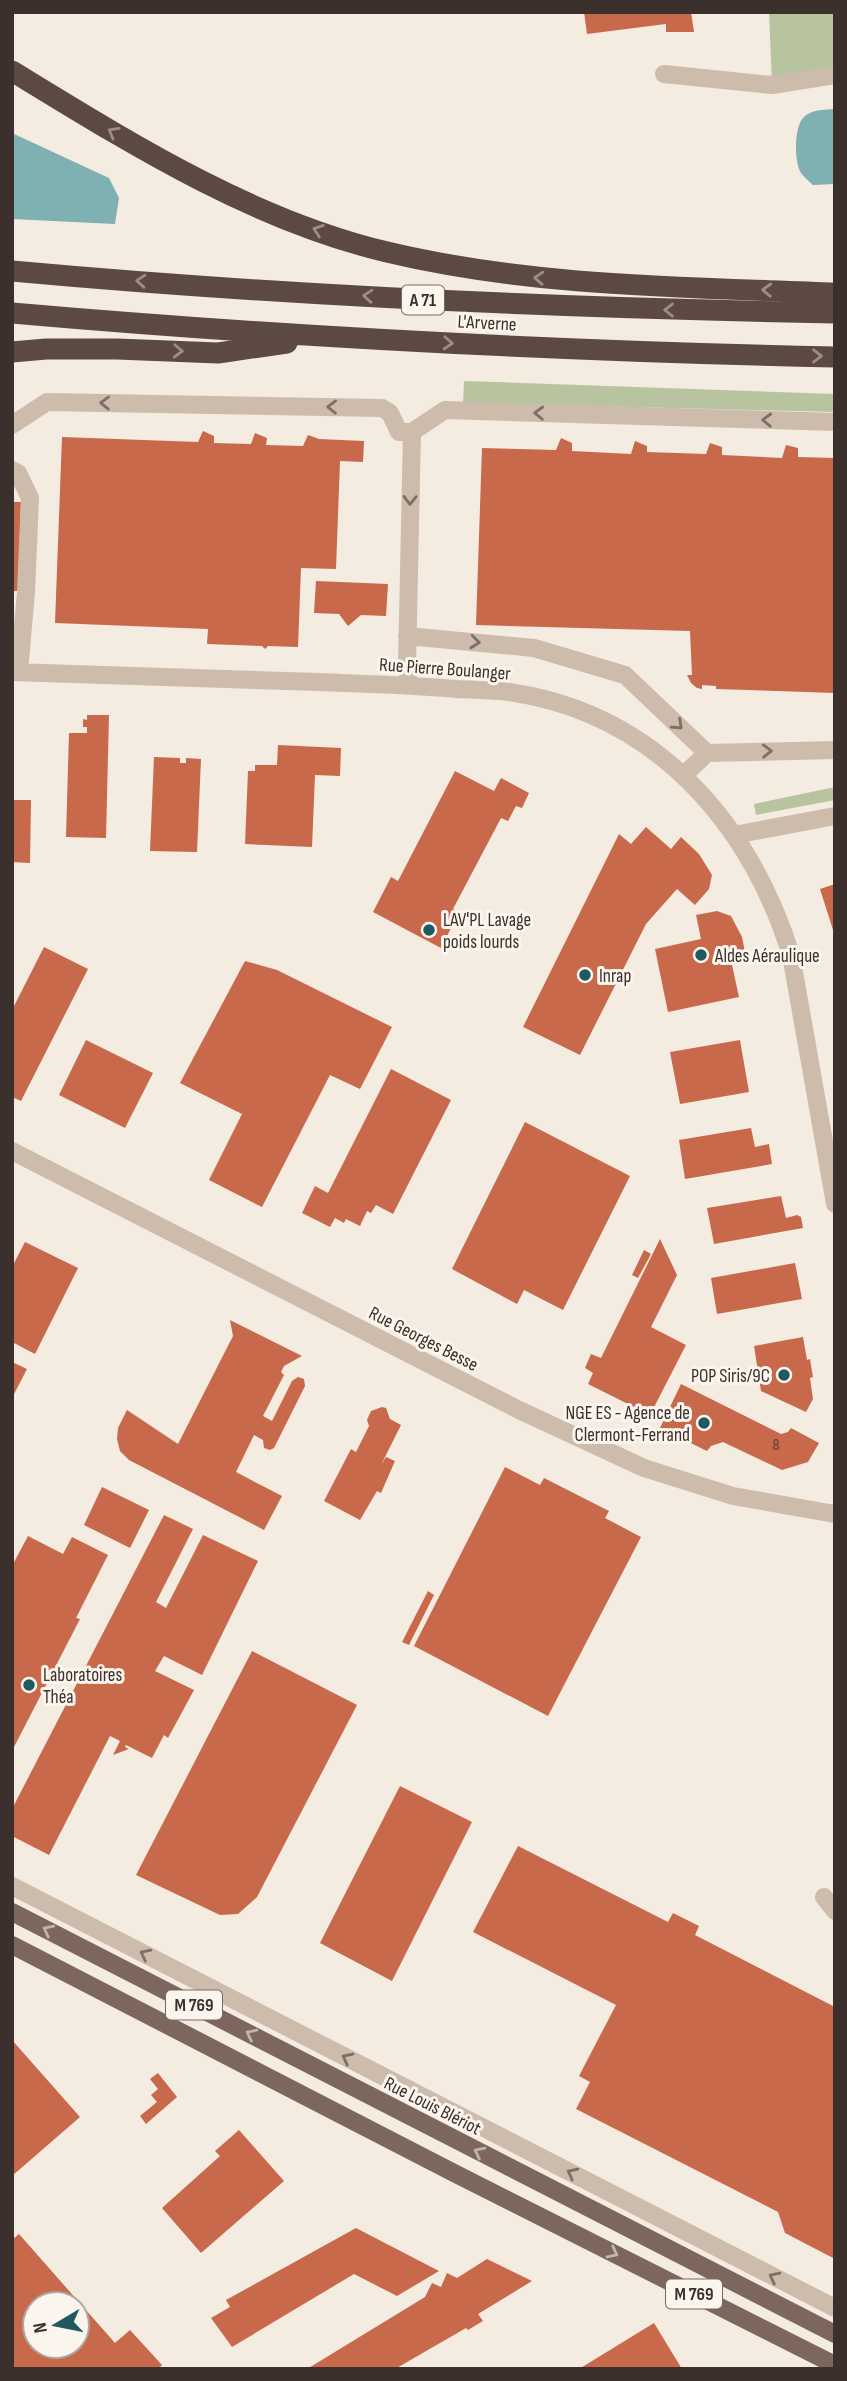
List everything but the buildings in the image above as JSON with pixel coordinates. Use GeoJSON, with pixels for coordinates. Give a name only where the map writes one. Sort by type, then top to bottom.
{"type":"FeatureCollection","features":[{"type":"Feature","properties":{"kind":"highway"},"geometry":{"type":"LineString","coordinates":[[12,71],[127,140],[213,186],[299,224],[386,252],[529,277],[678,287],[835,293]]}},
{"type":"Feature","properties":{"kind":"highway","name":"L'Arverne"},"geometry":{"type":"LineString","coordinates":[[12,271],[453,302],[647,310],[835,313]]}},
{"type":"Feature","properties":{"kind":"highway","name":"L'Arverne"},"geometry":{"type":"LineString","coordinates":[[12,313],[331,337],[610,351],[835,357]]}},
{"type":"Feature","properties":{"kind":"highway"},"geometry":{"type":"LineString","coordinates":[[12,352],[117,349],[218,353],[331,337]]}},
{"type":"Feature","properties":{"kind":"main road","name":"Rue Louis Blériot"},"geometry":{"type":"LineString","coordinates":[[12,1912],[835,2334]]}},
{"type":"Feature","properties":{"kind":"main road","name":"M 769"},"geometry":{"type":"LineString","coordinates":[[12,1945],[456,2174],[835,2365]]}},
{"type":"Feature","properties":{"kind":"street"},"geometry":{"type":"LineString","coordinates":[[664,74],[772,85],[835,75]]}},
{"type":"Feature","properties":{"kind":"street"},"geometry":{"type":"LineString","coordinates":[[12,425],[47,402],[382,408],[390,413],[399,432],[412,432],[445,410],[835,422]]}},
{"type":"Feature","properties":{"kind":"street"},"geometry":{"type":"LineString","coordinates":[[409,685],[407,636],[412,432]]}},
{"type":"Feature","properties":{"kind":"street"},"geometry":{"type":"LineString","coordinates":[[12,470],[18,474],[30,498],[26,592],[16,672]]}},
{"type":"Feature","properties":{"kind":"street"},"geometry":{"type":"LineString","coordinates":[[407,636],[534,648],[625,675],[707,752],[835,750]]}},
{"type":"Feature","properties":{"kind":"street","name":"Rue Pierre Boulanger"},"geometry":{"type":"LineString","coordinates":[[16,672],[409,685],[510,692],[580,712],[620,728],[684,775],[711,804],[734,835],[764,884],[779,915],[791,955],[835,1204]]}},
{"type":"Feature","properties":{"kind":"street"},"geometry":{"type":"LineString","coordinates":[[684,775],[707,752]]}},
{"type":"Feature","properties":{"kind":"street"},"geometry":{"type":"LineString","coordinates":[[734,835],[835,816]]}},
{"type":"Feature","properties":{"kind":"street","name":"Rue Georges Besse"},"geometry":{"type":"LineString","coordinates":[[12,1152],[519,1410],[644,1468],[733,1496],[835,1514]]}},
{"type":"Feature","properties":{"kind":"street","name":"Rue Louis Blériot"},"geometry":{"type":"LineString","coordinates":[[12,1886],[835,2308]]}},
{"type":"Feature","properties":{"kind":"green space"},"geometry":{"type":"Polygon","coordinates":[[[769,12],[835,12],[835,75],[772,85],[769,12]]]}},
{"type":"Feature","properties":{"kind":"green space"},"geometry":{"type":"Polygon","coordinates":[[[464,381],[835,394],[835,412],[463,403],[464,381]]]}},
{"type":"Feature","properties":{"kind":"green space"},"geometry":{"type":"Polygon","coordinates":[[[835,787],[835,800],[756,815],[754,804],[835,787]]]}},
{"type":"Feature","properties":{"kind":"water"},"geometry":{"type":"Polygon","coordinates":[[[835,109],[835,184],[813,185],[802,175],[797,161],[798,129],[803,118],[810,113],[835,109]]]}},
{"type":"Feature","properties":{"kind":"water"},"geometry":{"type":"Polygon","coordinates":[[[12,133],[109,178],[119,198],[115,224],[12,219],[12,133]]]}},
{"type":"Feature","properties":{"kind":"place","name":"LAV'PL Lavage poids lourds"},"geometry":{"type":"Point","coordinates":[429,930]}},
{"type":"Feature","properties":{"kind":"place","name":"Aldes Aéraulique"},"geometry":{"type":"Point","coordinates":[701,955]}},
{"type":"Feature","properties":{"kind":"place","name":"Inrap"},"geometry":{"type":"Point","coordinates":[585,975]}},
{"type":"Feature","properties":{"kind":"place","name":"POP Siris/9C"},"geometry":{"type":"Point","coordinates":[784,1375]}},
{"type":"Feature","properties":{"kind":"place","name":"NGE ES - Agence de Clermont-Ferrand"},"geometry":{"type":"Point","coordinates":[704,1423]}},
{"type":"Feature","properties":{"kind":"place","name":"Laboratoires Théa"},"geometry":{"type":"Point","coordinates":[29,1685]}}]}
